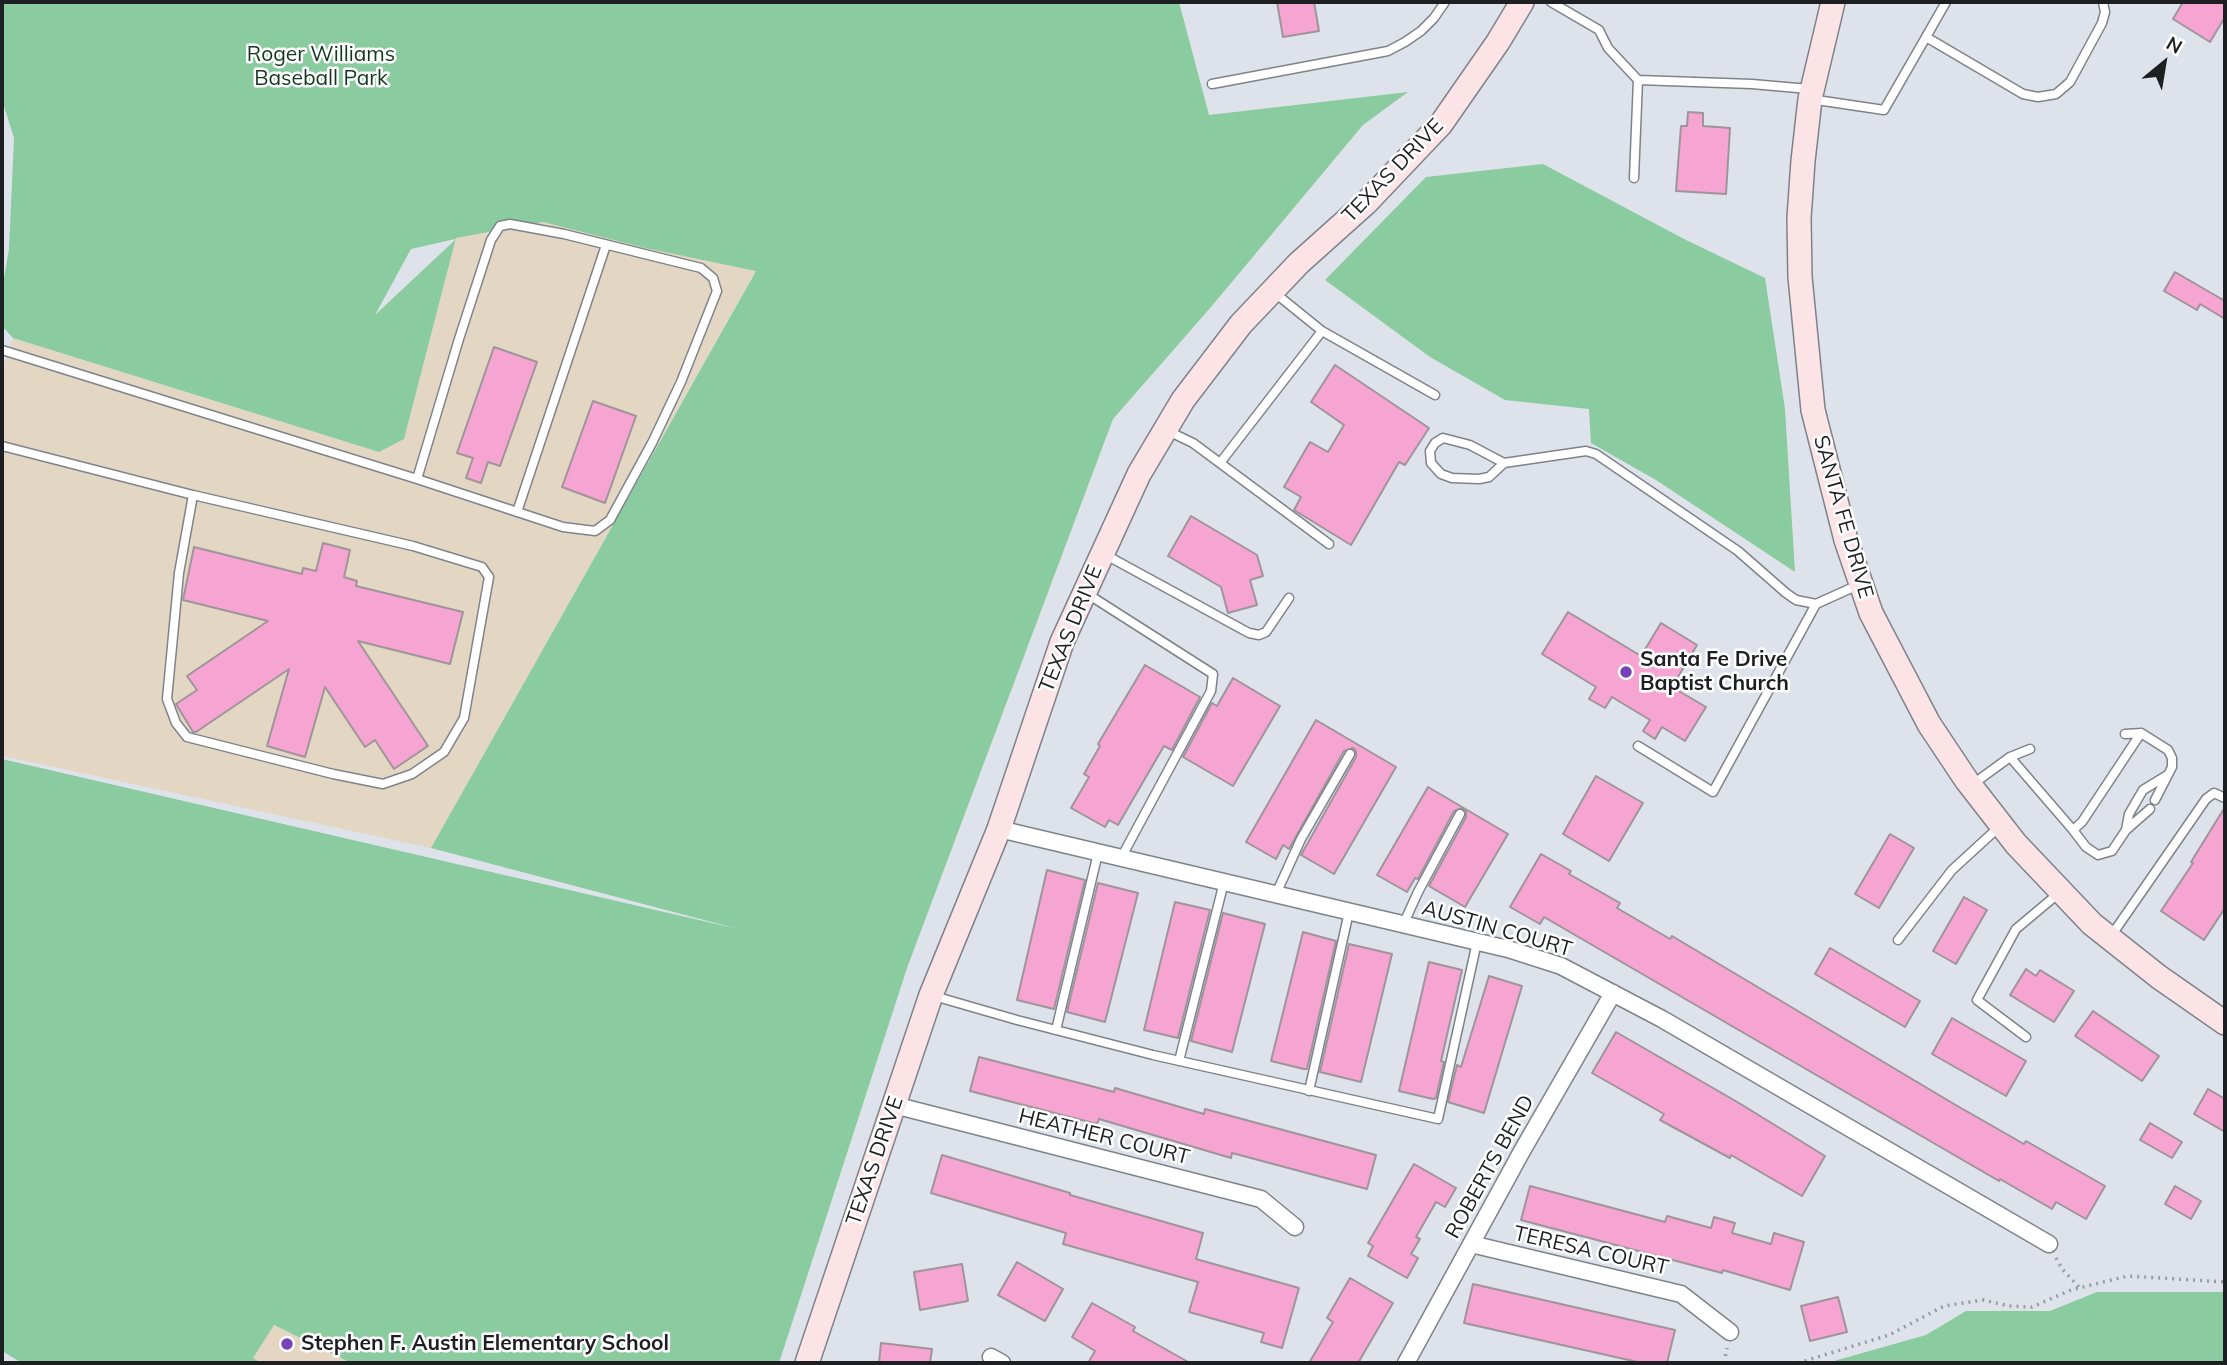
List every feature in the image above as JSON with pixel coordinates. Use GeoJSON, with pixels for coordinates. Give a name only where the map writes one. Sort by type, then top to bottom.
{"type":"FeatureCollection","features":[{"type":"Feature","properties":{"kind":"street","name":"TEXAS DRIVE"},"geometry":{"type":"LineString","coordinates":[[807,1363],[931,995],[999,829],[1062,642],[1139,474],[1183,401],[1241,324],[1299,263],[1366,203],[1441,124],[1498,42],[1522,2]]}},
{"type":"Feature","properties":{"kind":"street","name":"SANTA FE DRIVE"},"geometry":{"type":"LineString","coordinates":[[1833,2],[1812,94],[1803,161],[1799,218],[1803,327],[1816,423],[1846,540],[1871,613],[1929,724],[1971,786],[2016,844],[2092,924],[2159,977],[2225,1023]]}},
{"type":"Feature","properties":{"kind":"street","name":"AUSTIN COURT"},"geometry":{"type":"LineString","coordinates":[[999,829],[1478,942],[1561,966],[1613,993],[2049,1244]]}},
{"type":"Feature","properties":{"kind":"street","name":"ROBERTS BEND"},"geometry":{"type":"LineString","coordinates":[[1406,1363],[1613,993]]}},
{"type":"Feature","properties":{"kind":"street","name":"HEATHER COURT"},"geometry":{"type":"LineString","coordinates":[[894,1105],[1261,1199],[1295,1227]]}},
{"type":"Feature","properties":{"kind":"street","name":"TERESA COURT"},"geometry":{"type":"LineString","coordinates":[[1471,1244],[1681,1294],[1730,1332]]}},
{"type":"Feature","properties":{"kind":"lane"},"geometry":{"type":"LineString","coordinates":[[1212,84],[1388,51],[1421,31],[1445,2]]}},
{"type":"Feature","properties":{"kind":"lane"},"geometry":{"type":"LineString","coordinates":[[1551,2],[1599,30],[1608,48],[1638,80],[1752,84],[1884,110],[1946,2]]}},
{"type":"Feature","properties":{"kind":"lane"},"geometry":{"type":"LineString","coordinates":[[1926,37],[2022,94],[2038,97],[2056,94],[2070,82],[2095,39],[2105,12],[2103,2]]}},
{"type":"Feature","properties":{"kind":"lane"},"geometry":{"type":"LineString","coordinates":[[1634,178],[1638,80]]}},
{"type":"Feature","properties":{"kind":"lane"},"geometry":{"type":"LineString","coordinates":[[2,350],[564,527],[595,531],[610,520],[652,443],[681,382],[717,291],[713,278],[701,268],[606,244],[510,224],[500,226],[492,240],[459,339],[417,479]]}},
{"type":"Feature","properties":{"kind":"lane"},"geometry":{"type":"LineString","coordinates":[[517,512],[606,244]]}},
{"type":"Feature","properties":{"kind":"lane"},"geometry":{"type":"LineString","coordinates":[[1272,291],[1322,331],[1435,395]]}},
{"type":"Feature","properties":{"kind":"lane"},"geometry":{"type":"LineString","coordinates":[[1220,463],[1322,331]]}},
{"type":"Feature","properties":{"kind":"lane"},"geometry":{"type":"LineString","coordinates":[[1166,429],[1194,443],[1329,544]]}},
{"type":"Feature","properties":{"kind":"lane"},"geometry":{"type":"LineString","coordinates":[[1504,463],[1470,445],[1443,438],[1435,443],[1430,451],[1431,463],[1441,474],[1452,478],[1479,479],[1489,477],[1504,463],[1586,451],[1596,454],[1738,551],[1786,593],[1797,600],[1816,604]]}},
{"type":"Feature","properties":{"kind":"lane"},"geometry":{"type":"LineString","coordinates":[[2,446],[193,495],[413,546],[482,567],[489,577],[464,718],[444,752],[412,775],[383,784],[306,768],[187,737],[176,723],[167,699],[179,573],[193,495]]}},
{"type":"Feature","properties":{"kind":"lane"},"geometry":{"type":"LineString","coordinates":[[1101,552],[1249,633],[1259,635],[1266,632],[1289,598]]}},
{"type":"Feature","properties":{"kind":"lane"},"geometry":{"type":"LineString","coordinates":[[1638,746],[1713,792],[1816,604],[1861,583]]}},
{"type":"Feature","properties":{"kind":"lane"},"geometry":{"type":"LineString","coordinates":[[1083,592],[1213,674],[1210,691],[1121,858]]}},
{"type":"Feature","properties":{"kind":"lane"},"geometry":{"type":"LineString","coordinates":[[2073,830],[2082,822],[2141,733]]}},
{"type":"Feature","properties":{"kind":"lane"},"geometry":{"type":"LineString","coordinates":[[2125,734],[2141,733],[2168,750],[2172,758],[2172,767],[2155,800]]}},
{"type":"Feature","properties":{"kind":"lane"},"geometry":{"type":"LineString","coordinates":[[1971,786],[2010,757],[2030,750]]}},
{"type":"Feature","properties":{"kind":"lane"},"geometry":{"type":"LineString","coordinates":[[1276,894],[1301,839],[1350,754]]}},
{"type":"Feature","properties":{"kind":"lane"},"geometry":{"type":"LineString","coordinates":[[2010,757],[2086,847],[2098,855],[2112,852],[2126,830],[2150,809]]}},
{"type":"Feature","properties":{"kind":"lane"},"geometry":{"type":"LineString","coordinates":[[2126,830],[2129,814],[2143,790],[2168,774]]}},
{"type":"Feature","properties":{"kind":"lane"},"geometry":{"type":"LineString","coordinates":[[2110,938],[2206,799],[2214,793],[2225,797]]}},
{"type":"Feature","properties":{"kind":"lane"},"geometry":{"type":"LineString","coordinates":[[1403,925],[1460,814]]}},
{"type":"Feature","properties":{"kind":"lane"},"geometry":{"type":"LineString","coordinates":[[1898,940],[1952,870],[2001,825]]}},
{"type":"Feature","properties":{"kind":"lane"},"geometry":{"type":"LineString","coordinates":[[1056,1030],[1098,853]]}},
{"type":"Feature","properties":{"kind":"lane"},"geometry":{"type":"LineString","coordinates":[[1180,1061],[1224,882]]}},
{"type":"Feature","properties":{"kind":"lane"},"geometry":{"type":"LineString","coordinates":[[2026,1037],[1977,1000],[2017,929],[2061,892]]}},
{"type":"Feature","properties":{"kind":"lane"},"geometry":{"type":"LineString","coordinates":[[1309,1091],[1349,912]]}},
{"type":"Feature","properties":{"kind":"lane"},"geometry":{"type":"LineString","coordinates":[[931,995],[1180,1061],[1438,1119],[1478,942]]}},
{"type":"Feature","properties":{"kind":"path"},"geometry":{"type":"LineString","coordinates":[[2049,1244],[2062,1269],[2080,1288]]}},
{"type":"Feature","properties":{"kind":"path"},"geometry":{"type":"LineString","coordinates":[[1798,1363],[1889,1335],[1944,1306],[1983,1300],[2009,1306],[2032,1307],[2080,1288],[2128,1276],[2225,1282]]}},
{"type":"Feature","properties":{"kind":"shaded area"},"geometry":{"type":"Polygon","coordinates":[[[543,222],[645,248],[756,270],[431,848],[2,756],[2,369],[13,338],[379,452],[404,439],[456,238],[543,222]]]}},
{"type":"Feature","properties":{"kind":"shaded area","name":"Stephen F. Austin Elementary School"},"geometry":{"type":"Polygon","coordinates":[[[273,1325],[351,1363],[249,1363],[273,1325]]]}},
{"type":"Feature","properties":{"kind":"green space","name":"Roger Williams Baseball Park"},"geometry":{"type":"Polygon","coordinates":[[[2,2],[1179,2],[1209,115],[1408,92],[1363,125],[1211,307],[1113,419],[907,968],[779,1363],[351,1363],[274,1325],[253,1358],[261,1363],[22,1363],[2,1351],[2,759],[738,929],[431,848],[756,271],[645,248],[543,222],[456,238],[404,439],[379,452],[13,338],[2,326],[2,290],[9,249],[14,138],[2,100],[2,2]],[[455,240],[411,249],[375,315],[455,240]]]}},
{"type":"Feature","properties":{"kind":"green space"},"geometry":{"type":"Polygon","coordinates":[[[1543,164],[1684,239],[1765,278],[1785,409],[1795,572],[1656,480],[1591,443],[1589,409],[1505,400],[1430,357],[1325,280],[1426,177],[1543,164]]]}},
{"type":"Feature","properties":{"kind":"green space"},"geometry":{"type":"Polygon","coordinates":[[[2097,1292],[2225,1292],[2225,1363],[1827,1363],[1926,1335],[1966,1311],[2050,1311],[2097,1292]]]}},
{"type":"Feature","properties":{"kind":"building"},"geometry":{"type":"Polygon","coordinates":[[[1277,2],[1314,2],[1319,31],[1283,37],[1277,2]]]}},
{"type":"Feature","properties":{"kind":"building"},"geometry":{"type":"Polygon","coordinates":[[[2183,2],[2225,2],[2225,17],[2210,42],[2173,19],[2183,2]]]}},
{"type":"Feature","properties":{"kind":"building"},"geometry":{"type":"Polygon","coordinates":[[[1688,112],[1703,113],[1703,126],[1730,128],[1726,194],[1676,191],[1681,126],[1687,126],[1688,112]]]}},
{"type":"Feature","properties":{"kind":"building"},"geometry":{"type":"Polygon","coordinates":[[[2175,272],[2225,301],[2225,319],[2200,304],[2197,310],[2164,291],[2175,272]]]}},
{"type":"Feature","properties":{"kind":"building"},"geometry":{"type":"Polygon","coordinates":[[[494,347],[537,362],[500,466],[488,462],[481,483],[466,478],[473,458],[457,453],[494,347]]]}},
{"type":"Feature","properties":{"kind":"building"},"geometry":{"type":"Polygon","coordinates":[[[1335,365],[1429,428],[1405,465],[1399,462],[1351,545],[1294,510],[1301,497],[1284,487],[1310,442],[1328,452],[1344,425],[1311,402],[1335,365]]]}},
{"type":"Feature","properties":{"kind":"building"},"geometry":{"type":"Polygon","coordinates":[[[593,401],[636,416],[605,503],[562,487],[593,401]]]}},
{"type":"Feature","properties":{"kind":"building"},"geometry":{"type":"Polygon","coordinates":[[[1191,516],[1257,555],[1263,576],[1250,580],[1257,605],[1228,613],[1221,587],[1168,556],[1191,516]]]}},
{"type":"Feature","properties":{"kind":"building"},"geometry":{"type":"Polygon","coordinates":[[[323,543],[350,550],[344,577],[357,581],[356,586],[463,612],[450,664],[358,641],[428,746],[394,769],[375,740],[365,747],[325,687],[305,757],[267,746],[289,669],[196,732],[193,732],[176,704],[197,690],[187,676],[268,621],[183,600],[194,547],[302,574],[303,568],[316,571],[323,543]]]}},
{"type":"Feature","properties":{"kind":"building","name":"Santa Fe Drive Baptist Church"},"geometry":{"type":"Polygon","coordinates":[[[1568,612],[1641,656],[1661,623],[1697,645],[1672,687],[1706,707],[1685,741],[1662,727],[1655,739],[1643,731],[1650,720],[1612,697],[1605,708],[1589,699],[1596,687],[1542,654],[1568,612]]]}},
{"type":"Feature","properties":{"kind":"building"},"geometry":{"type":"Polygon","coordinates":[[[1145,665],[1200,697],[1172,750],[1164,746],[1118,825],[1109,820],[1105,827],[1071,808],[1089,777],[1084,774],[1100,746],[1098,744],[1145,665]]]}},
{"type":"Feature","properties":{"kind":"building"},"geometry":{"type":"Polygon","coordinates":[[[1233,678],[1280,706],[1233,786],[1183,757],[1212,703],[1217,706],[1233,678]]]}},
{"type":"Feature","properties":{"kind":"building"},"geometry":{"type":"Polygon","coordinates":[[[1316,720],[1396,767],[1334,874],[1301,855],[1356,757],[1353,748],[1344,751],[1289,849],[1283,845],[1276,859],[1246,842],[1316,720]]]}},
{"type":"Feature","properties":{"kind":"building"},"geometry":{"type":"Polygon","coordinates":[[[1596,776],[1643,803],[1609,861],[1563,834],[1596,776]]]}},
{"type":"Feature","properties":{"kind":"building"},"geometry":{"type":"Polygon","coordinates":[[[1428,787],[1508,834],[1465,907],[1429,886],[1466,817],[1466,811],[1462,808],[1454,811],[1418,879],[1415,878],[1407,892],[1377,875],[1428,787]]]}},
{"type":"Feature","properties":{"kind":"building"},"geometry":{"type":"Polygon","coordinates":[[[2225,807],[2225,908],[2204,940],[2161,911],[2225,807]]]}},
{"type":"Feature","properties":{"kind":"building"},"geometry":{"type":"Polygon","coordinates":[[[1890,834],[1914,848],[1879,908],[1855,894],[1890,834]]]}},
{"type":"Feature","properties":{"kind":"building"},"geometry":{"type":"Polygon","coordinates":[[[1541,854],[1571,871],[1569,874],[1620,903],[1617,908],[1670,939],[1672,936],[2024,1144],[2026,1141],[2105,1186],[2086,1219],[2056,1202],[2052,1209],[2000,1179],[1999,1181],[1544,917],[1540,924],[1510,907],[1541,854]]]}},
{"type":"Feature","properties":{"kind":"building"},"geometry":{"type":"Polygon","coordinates":[[[1047,870],[1085,880],[1054,1009],[1017,1000],[1047,870]]]}},
{"type":"Feature","properties":{"kind":"building"},"geometry":{"type":"Polygon","coordinates":[[[1098,883],[1138,893],[1105,1022],[1067,1012],[1098,883]]]}},
{"type":"Feature","properties":{"kind":"building"},"geometry":{"type":"Polygon","coordinates":[[[1964,897],[1987,910],[1956,964],[1933,951],[1964,897]]]}},
{"type":"Feature","properties":{"kind":"building"},"geometry":{"type":"Polygon","coordinates":[[[1175,902],[1210,910],[1178,1038],[1144,1030],[1175,902]]]}},
{"type":"Feature","properties":{"kind":"building"},"geometry":{"type":"Polygon","coordinates":[[[1223,913],[1265,924],[1232,1052],[1191,1041],[1223,913]]]}},
{"type":"Feature","properties":{"kind":"building"},"geometry":{"type":"Polygon","coordinates":[[[1303,932],[1336,941],[1307,1069],[1271,1061],[1303,932]]]}},
{"type":"Feature","properties":{"kind":"building"},"geometry":{"type":"Polygon","coordinates":[[[1349,944],[1392,954],[1361,1082],[1320,1072],[1349,944]]]}},
{"type":"Feature","properties":{"kind":"building"},"geometry":{"type":"Polygon","coordinates":[[[1830,948],[1920,1001],[1905,1027],[1815,974],[1830,948]]]}},
{"type":"Feature","properties":{"kind":"building"},"geometry":{"type":"Polygon","coordinates":[[[1429,962],[1462,970],[1441,1061],[1444,1062],[1436,1098],[1433,1099],[1399,1091],[1429,962]]]}},
{"type":"Feature","properties":{"kind":"building"},"geometry":{"type":"Polygon","coordinates":[[[2026,969],[2036,976],[2040,970],[2074,991],[2054,1022],[2010,995],[2026,969]]]}},
{"type":"Feature","properties":{"kind":"building"},"geometry":{"type":"Polygon","coordinates":[[[1489,976],[1522,986],[1484,1113],[1448,1102],[1457,1065],[1461,1067],[1489,976]]]}},
{"type":"Feature","properties":{"kind":"building"},"geometry":{"type":"Polygon","coordinates":[[[2093,1011],[2159,1056],[2142,1081],[2075,1036],[2093,1011]]]}},
{"type":"Feature","properties":{"kind":"building"},"geometry":{"type":"Polygon","coordinates":[[[1952,1018],[2026,1061],[2006,1096],[1932,1054],[1952,1018]]]}},
{"type":"Feature","properties":{"kind":"building"},"geometry":{"type":"Polygon","coordinates":[[[1616,1032],[1825,1156],[1802,1196],[1731,1155],[1730,1158],[1660,1120],[1664,1114],[1592,1073],[1616,1032]]]}},
{"type":"Feature","properties":{"kind":"building"},"geometry":{"type":"Polygon","coordinates":[[[979,1057],[1114,1092],[1115,1088],[1204,1114],[1205,1109],[1376,1155],[1367,1189],[1232,1153],[1231,1158],[1099,1119],[1097,1124],[970,1091],[979,1057]]]}},
{"type":"Feature","properties":{"kind":"building"},"geometry":{"type":"Polygon","coordinates":[[[2208,1089],[2225,1099],[2225,1132],[2194,1114],[2208,1089]]]}},
{"type":"Feature","properties":{"kind":"building"},"geometry":{"type":"Polygon","coordinates":[[[2150,1123],[2182,1142],[2172,1158],[2140,1140],[2150,1123]]]}},
{"type":"Feature","properties":{"kind":"building"},"geometry":{"type":"Polygon","coordinates":[[[942,1155],[1203,1233],[1196,1259],[1299,1288],[1282,1348],[1261,1342],[1264,1333],[1189,1312],[1198,1282],[1063,1244],[1066,1233],[931,1193],[942,1155]]]}},
{"type":"Feature","properties":{"kind":"building"},"geometry":{"type":"Polygon","coordinates":[[[1414,1164],[1456,1188],[1445,1207],[1436,1202],[1416,1237],[1420,1239],[1411,1254],[1418,1258],[1407,1278],[1368,1256],[1373,1246],[1368,1243],[1414,1164]]]}},
{"type":"Feature","properties":{"kind":"building"},"geometry":{"type":"Polygon","coordinates":[[[1530,1186],[1665,1222],[1667,1216],[1711,1228],[1714,1217],[1735,1223],[1732,1233],[1771,1244],[1774,1233],[1804,1242],[1790,1290],[1723,1270],[1722,1273],[1521,1220],[1530,1186]]]}},
{"type":"Feature","properties":{"kind":"building"},"geometry":{"type":"Polygon","coordinates":[[[2175,1186],[2201,1201],[2191,1219],[2165,1204],[2175,1186]]]}},
{"type":"Feature","properties":{"kind":"building"},"geometry":{"type":"Polygon","coordinates":[[[1017,1262],[1063,1289],[1045,1321],[998,1295],[1017,1262]]]}},
{"type":"Feature","properties":{"kind":"building"},"geometry":{"type":"Polygon","coordinates":[[[962,1264],[968,1301],[920,1310],[914,1272],[962,1264]]]}},
{"type":"Feature","properties":{"kind":"building"},"geometry":{"type":"Polygon","coordinates":[[[1350,1278],[1393,1303],[1358,1363],[1309,1363],[1333,1322],[1327,1318],[1350,1278]]]}},
{"type":"Feature","properties":{"kind":"building"},"geometry":{"type":"Polygon","coordinates":[[[1473,1284],[1675,1330],[1667,1363],[1642,1363],[1464,1323],[1473,1284]]]}},
{"type":"Feature","properties":{"kind":"building"},"geometry":{"type":"Polygon","coordinates":[[[1838,1297],[1847,1332],[1810,1341],[1801,1306],[1838,1297]]]}},
{"type":"Feature","properties":{"kind":"building"},"geometry":{"type":"Polygon","coordinates":[[[1092,1303],[1135,1327],[1133,1331],[1190,1363],[1088,1363],[1095,1351],[1072,1337],[1092,1303]]]}},
{"type":"Feature","properties":{"kind":"building"},"geometry":{"type":"Polygon","coordinates":[[[881,1343],[932,1349],[930,1363],[879,1363],[881,1343]]]}},
{"type":"Feature","properties":{"kind":"place","name":"Santa Fe Drive Baptist Church"},"geometry":{"type":"Point","coordinates":[1626,672]}},
{"type":"Feature","properties":{"kind":"place","name":"Stephen F. Austin Elementary School"},"geometry":{"type":"Point","coordinates":[287,1344]}}]}
